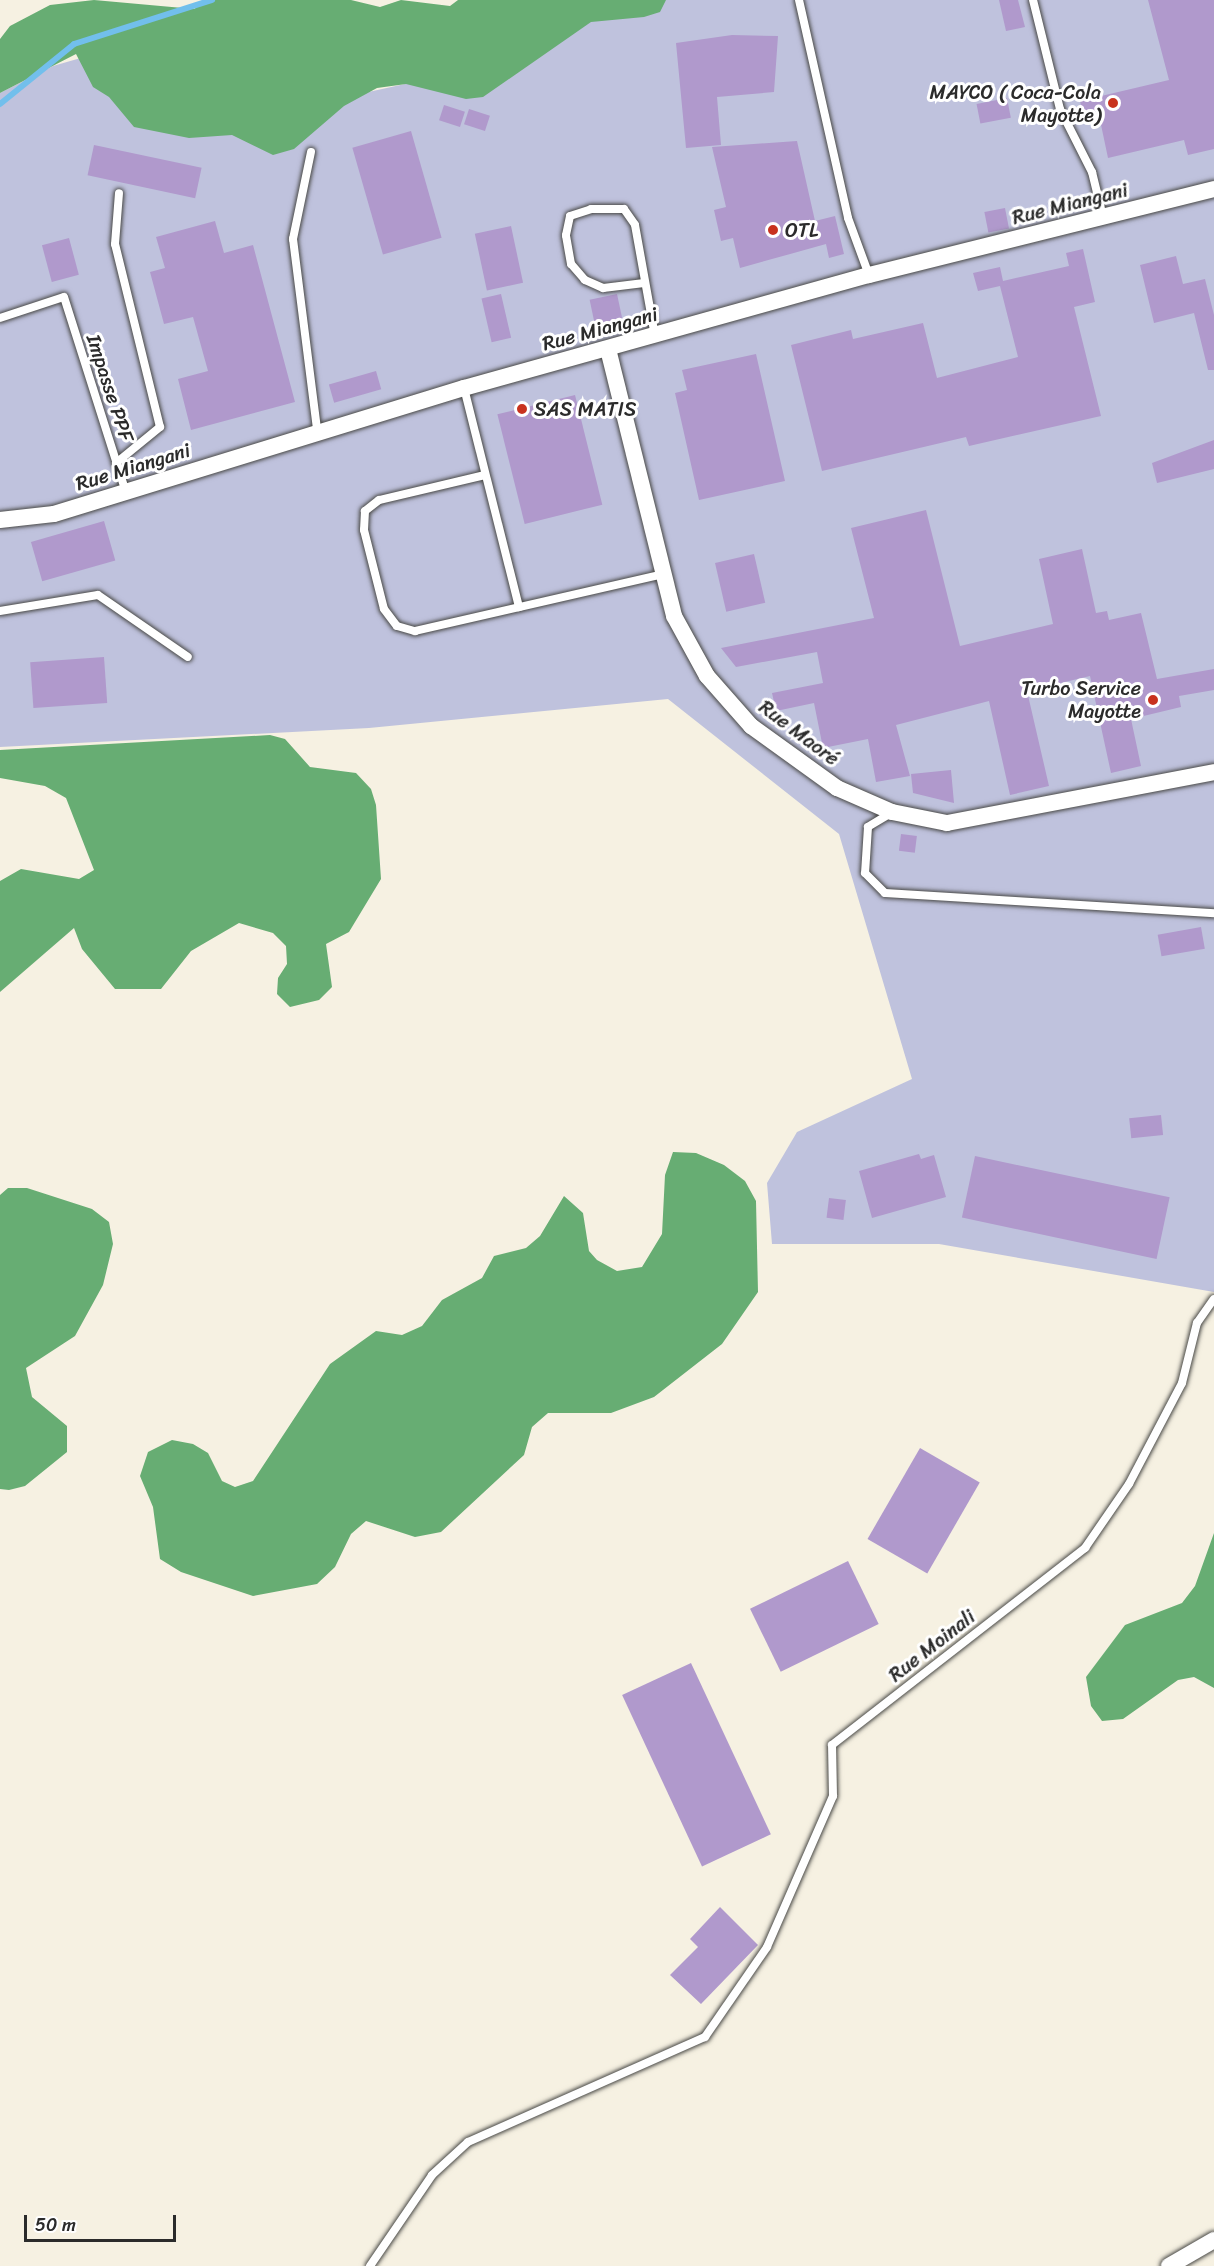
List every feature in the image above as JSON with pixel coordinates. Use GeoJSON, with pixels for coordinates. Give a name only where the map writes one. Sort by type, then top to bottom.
{"type":"FeatureCollection","features":[{"type":"Feature","properties":{"kind":"street","name":"Rue Miangani"},"geometry":{"type":"LineString","coordinates":[[0,520],[54,514],[125,489],[464,388],[869,275],[1214,189]]}},
{"type":"Feature","properties":{"kind":"street","name":"Rue Maoré"},"geometry":{"type":"LineString","coordinates":[[608,349],[674,616],[707,676],[751,726],[837,788],[892,812],[947,823],[1214,772]]}},
{"type":"Feature","properties":{"kind":"street"},"geometry":{"type":"LineString","coordinates":[[1169,2266],[1214,2240]]}},
{"type":"Feature","properties":{"kind":"lane"},"geometry":{"type":"LineString","coordinates":[[799,0],[848,218],[869,275]]}},
{"type":"Feature","properties":{"kind":"lane"},"geometry":{"type":"LineString","coordinates":[[1033,0],[1060,109],[1092,172],[1103,218]]}},
{"type":"Feature","properties":{"kind":"lane"},"geometry":{"type":"LineString","coordinates":[[311,152],[293,238],[317,430]]}},
{"type":"Feature","properties":{"kind":"lane"},"geometry":{"type":"LineString","coordinates":[[116,463],[160,427],[115,244],[119,193]]}},
{"type":"Feature","properties":{"kind":"lane"},"geometry":{"type":"LineString","coordinates":[[644,283],[603,288],[585,280],[571,264],[566,235],[570,216],[591,209],[624,209],[635,225],[655,336]]}},
{"type":"Feature","properties":{"kind":"lane","name":"Impasse PPF"},"geometry":{"type":"LineString","coordinates":[[0,318],[64,297],[125,489]]}},
{"type":"Feature","properties":{"kind":"lane"},"geometry":{"type":"LineString","coordinates":[[464,388],[519,607]]}},
{"type":"Feature","properties":{"kind":"lane"},"geometry":{"type":"LineString","coordinates":[[485,474],[379,500],[365,511],[364,530],[384,609],[397,626],[415,631],[664,574]]}},
{"type":"Feature","properties":{"kind":"lane"},"geometry":{"type":"LineString","coordinates":[[0,611],[98,595],[188,657]]}},
{"type":"Feature","properties":{"kind":"lane"},"geometry":{"type":"LineString","coordinates":[[892,812],[868,826],[865,873],[885,893],[1214,913]]}},
{"type":"Feature","properties":{"kind":"lane","name":"Rue Moinali"},"geometry":{"type":"LineString","coordinates":[[370,2266],[432,2175],[468,2142],[705,2037],[767,1947],[833,1796],[832,1745],[1085,1548],[1129,1484],[1182,1383],[1197,1323],[1214,1299]]}},
{"type":"Feature","properties":{"kind":"shaded area"},"geometry":{"type":"Polygon","coordinates":[[[608,0],[1214,0],[1214,1292],[939,1244],[772,1244],[767,1183],[797,1132],[912,1079],[839,834],[668,699],[369,728],[0,747],[0,93],[53,66],[98,53],[300,107],[487,66],[608,0]]]}},
{"type":"Feature","properties":{"kind":"green space"},"geometry":{"type":"Polygon","coordinates":[[[94,0],[194,9],[208,0],[351,0],[380,7],[401,0],[450,6],[458,0],[666,0],[660,12],[644,17],[591,22],[483,97],[466,99],[406,84],[377,88],[344,106],[294,149],[273,155],[232,135],[189,138],[134,127],[109,97],[93,87],[76,54],[0,93],[0,39],[10,26],[50,5],[94,0]]]}},
{"type":"Feature","properties":{"kind":"green space"},"geometry":{"type":"Polygon","coordinates":[[[270,735],[285,739],[310,767],[356,773],[371,789],[376,805],[381,879],[349,932],[326,944],[332,987],[319,1000],[290,1007],[277,994],[278,978],[287,964],[286,946],[273,933],[239,923],[191,951],[161,989],[115,989],[82,949],[74,928],[0,992],[0,881],[21,869],[79,879],[94,870],[66,798],[45,786],[0,778],[0,750],[270,735]]]}},
{"type":"Feature","properties":{"kind":"green space"},"geometry":{"type":"Polygon","coordinates":[[[673,1152],[696,1153],[724,1165],[745,1181],[756,1201],[758,1292],[722,1344],[654,1397],[611,1413],[548,1413],[532,1427],[524,1455],[441,1532],[415,1537],[366,1521],[351,1534],[335,1567],[317,1584],[253,1596],[181,1572],[160,1559],[153,1507],[140,1476],[148,1452],[172,1440],[193,1444],[208,1453],[222,1481],[235,1487],[253,1481],[330,1364],[376,1331],[402,1335],[422,1326],[442,1300],[482,1278],[494,1256],[526,1248],[540,1236],[564,1196],[583,1213],[589,1251],[597,1260],[617,1271],[642,1267],[662,1234],[665,1175],[673,1152]]]}},
{"type":"Feature","properties":{"kind":"green space"},"geometry":{"type":"Polygon","coordinates":[[[8,1188],[27,1188],[92,1209],[109,1222],[113,1244],[103,1285],[75,1336],[26,1368],[32,1397],[67,1426],[67,1452],[25,1486],[9,1490],[0,1489],[0,1195],[8,1188]]]}},
{"type":"Feature","properties":{"kind":"green space"},"geometry":{"type":"Polygon","coordinates":[[[1214,1533],[1214,1688],[1194,1677],[1178,1680],[1123,1719],[1102,1721],[1091,1706],[1086,1677],[1125,1625],[1182,1603],[1195,1586],[1214,1533]]]}},
{"type":"Feature","properties":{"kind":"building"},"geometry":{"type":"Polygon","coordinates":[[[999,0],[1018,0],[1025,27],[1006,31],[999,0]]]}},
{"type":"Feature","properties":{"kind":"building"},"geometry":{"type":"Polygon","coordinates":[[[1148,0],[1214,0],[1214,149],[1188,155],[1184,140],[1108,158],[1100,120],[1085,123],[1080,101],[1169,80],[1148,0]]]}},
{"type":"Feature","properties":{"kind":"building"},"geometry":{"type":"Polygon","coordinates":[[[732,35],[778,36],[774,92],[717,97],[721,145],[686,148],[676,43],[732,35]]]}},
{"type":"Feature","properties":{"kind":"building"},"geometry":{"type":"Polygon","coordinates":[[[1007,98],[1011,118],[980,124],[977,104],[1007,98]]]}},
{"type":"Feature","properties":{"kind":"building"},"geometry":{"type":"Polygon","coordinates":[[[444,105],[465,112],[460,127],[439,120],[444,105]]]}},
{"type":"Feature","properties":{"kind":"building"},"geometry":{"type":"Polygon","coordinates":[[[469,109],[490,116],[485,131],[464,124],[469,109]]]}},
{"type":"Feature","properties":{"kind":"building"},"geometry":{"type":"Polygon","coordinates":[[[411,131],[442,238],[383,255],[352,148],[411,131]]]}},
{"type":"Feature","properties":{"kind":"building"},"geometry":{"type":"Polygon","coordinates":[[[797,141],[815,221],[835,216],[844,254],[829,258],[826,244],[740,268],[733,238],[721,241],[714,210],[726,207],[712,147],[797,141]]]}},
{"type":"Feature","properties":{"kind":"building"},"geometry":{"type":"Polygon","coordinates":[[[94,145],[202,168],[195,198],[88,175],[94,145]]]}},
{"type":"Feature","properties":{"kind":"building"},"geometry":{"type":"Polygon","coordinates":[[[1005,208],[1009,229],[988,233],[984,212],[1005,208]]]}},
{"type":"Feature","properties":{"kind":"building"},"geometry":{"type":"Polygon","coordinates":[[[215,221],[224,253],[253,245],[295,402],[191,430],[178,379],[208,371],[193,317],[164,324],[150,272],[165,268],[156,237],[215,221]]]}},
{"type":"Feature","properties":{"kind":"building"},"geometry":{"type":"Polygon","coordinates":[[[511,226],[523,283],[487,290],[475,234],[511,226]]]}},
{"type":"Feature","properties":{"kind":"building"},"geometry":{"type":"Polygon","coordinates":[[[69,238],[79,275],[52,282],[42,245],[69,238]]]}},
{"type":"Feature","properties":{"kind":"building"},"geometry":{"type":"Polygon","coordinates":[[[1083,249],[1095,302],[1074,307],[1101,416],[969,446],[966,437],[822,471],[791,345],[851,330],[853,339],[923,323],[937,378],[1018,357],[1000,286],[978,291],[973,273],[1000,267],[1003,281],[1069,266],[1066,253],[1083,249]]]}},
{"type":"Feature","properties":{"kind":"building"},"geometry":{"type":"Polygon","coordinates":[[[1176,256],[1183,284],[1205,279],[1214,315],[1214,370],[1208,370],[1194,313],[1154,323],[1140,265],[1176,256]]]}},
{"type":"Feature","properties":{"kind":"building"},"geometry":{"type":"Polygon","coordinates":[[[501,294],[511,338],[492,342],[482,298],[501,294]]]}},
{"type":"Feature","properties":{"kind":"building"},"geometry":{"type":"Polygon","coordinates":[[[617,294],[623,323],[596,329],[590,300],[617,294]]]}},
{"type":"Feature","properties":{"kind":"building"},"geometry":{"type":"Polygon","coordinates":[[[756,354],[785,481],[699,500],[675,393],[687,390],[682,370],[756,354]]]}},
{"type":"Feature","properties":{"kind":"building"},"geometry":{"type":"Polygon","coordinates":[[[376,371],[381,389],[334,403],[329,385],[376,371]]]}},
{"type":"Feature","properties":{"kind":"building"},"geometry":{"type":"Polygon","coordinates":[[[575,395],[602,505],[525,524],[497,414],[575,395]]]}},
{"type":"Feature","properties":{"kind":"building"},"geometry":{"type":"Polygon","coordinates":[[[1214,440],[1214,469],[1157,483],[1152,463],[1214,440]]]}},
{"type":"Feature","properties":{"kind":"building"},"geometry":{"type":"Polygon","coordinates":[[[926,510],[960,646],[1053,624],[1039,559],[1082,549],[1096,613],[1107,611],[1109,620],[1141,613],[1157,679],[1214,669],[1214,690],[1179,696],[1181,707],[1131,719],[1141,766],[1111,773],[1090,676],[1027,691],[1049,786],[1010,795],[989,701],[896,725],[910,776],[876,782],[868,739],[823,748],[814,703],[776,711],[772,693],[823,683],[817,652],[736,667],[721,648],[874,618],[851,528],[926,510]]]}},
{"type":"Feature","properties":{"kind":"building"},"geometry":{"type":"Polygon","coordinates":[[[104,521],[115,560],[42,581],[31,542],[104,521]]]}},
{"type":"Feature","properties":{"kind":"building"},"geometry":{"type":"Polygon","coordinates":[[[754,554],[765,603],[726,612],[715,563],[754,554]]]}},
{"type":"Feature","properties":{"kind":"building"},"geometry":{"type":"Polygon","coordinates":[[[104,657],[107,703],[33,708],[30,662],[104,657]]]}},
{"type":"Feature","properties":{"kind":"building"},"geometry":{"type":"Polygon","coordinates":[[[951,770],[954,803],[913,793],[911,774],[951,770]]]}},
{"type":"Feature","properties":{"kind":"building"},"geometry":{"type":"Polygon","coordinates":[[[901,834],[917,836],[915,853],[899,851],[901,834]]]}},
{"type":"Feature","properties":{"kind":"building"},"geometry":{"type":"Polygon","coordinates":[[[1201,927],[1205,949],[1161,956],[1158,935],[1201,927]]]}},
{"type":"Feature","properties":{"kind":"building"},"geometry":{"type":"Polygon","coordinates":[[[1161,1115],[1163,1135],[1131,1138],[1129,1118],[1161,1115]]]}},
{"type":"Feature","properties":{"kind":"building"},"geometry":{"type":"Polygon","coordinates":[[[919,1154],[921,1159],[934,1155],[946,1197],[872,1218],[859,1171],[919,1154]]]}},
{"type":"Feature","properties":{"kind":"building"},"geometry":{"type":"Polygon","coordinates":[[[975,1156],[1170,1197],[1157,1259],[962,1218],[975,1156]]]}},
{"type":"Feature","properties":{"kind":"building"},"geometry":{"type":"Polygon","coordinates":[[[829,1198],[846,1200],[843,1220],[827,1218],[829,1198]]]}},
{"type":"Feature","properties":{"kind":"building"},"geometry":{"type":"Polygon","coordinates":[[[920,1448],[980,1482],[927,1573],[868,1539],[920,1448]]]}},
{"type":"Feature","properties":{"kind":"building"},"geometry":{"type":"Polygon","coordinates":[[[848,1561],[879,1624],[781,1672],[750,1609],[848,1561]]]}},
{"type":"Feature","properties":{"kind":"building"},"geometry":{"type":"Polygon","coordinates":[[[691,1663],[771,1834],[702,1866],[622,1695],[691,1663]]]}},
{"type":"Feature","properties":{"kind":"building"},"geometry":{"type":"Polygon","coordinates":[[[720,1907],[758,1945],[701,2004],[670,1975],[698,1947],[690,1939],[720,1907]]]}},
{"type":"Feature","properties":{"kind":"waterway"},"geometry":{"type":"LineString","coordinates":[[0,104],[74,44],[212,0]]}},
{"type":"Feature","properties":{"kind":"place","name":"MAYCO ( Coca-Cola Mayotte)"},"geometry":{"type":"Point","coordinates":[1113,103]}},
{"type":"Feature","properties":{"kind":"place","name":"OTL"},"geometry":{"type":"Point","coordinates":[773,230]}},
{"type":"Feature","properties":{"kind":"place","name":"SAS MATIS"},"geometry":{"type":"Point","coordinates":[522,409]}},
{"type":"Feature","properties":{"kind":"place","name":"Turbo Service Mayotte"},"geometry":{"type":"Point","coordinates":[1153,700]}}]}
